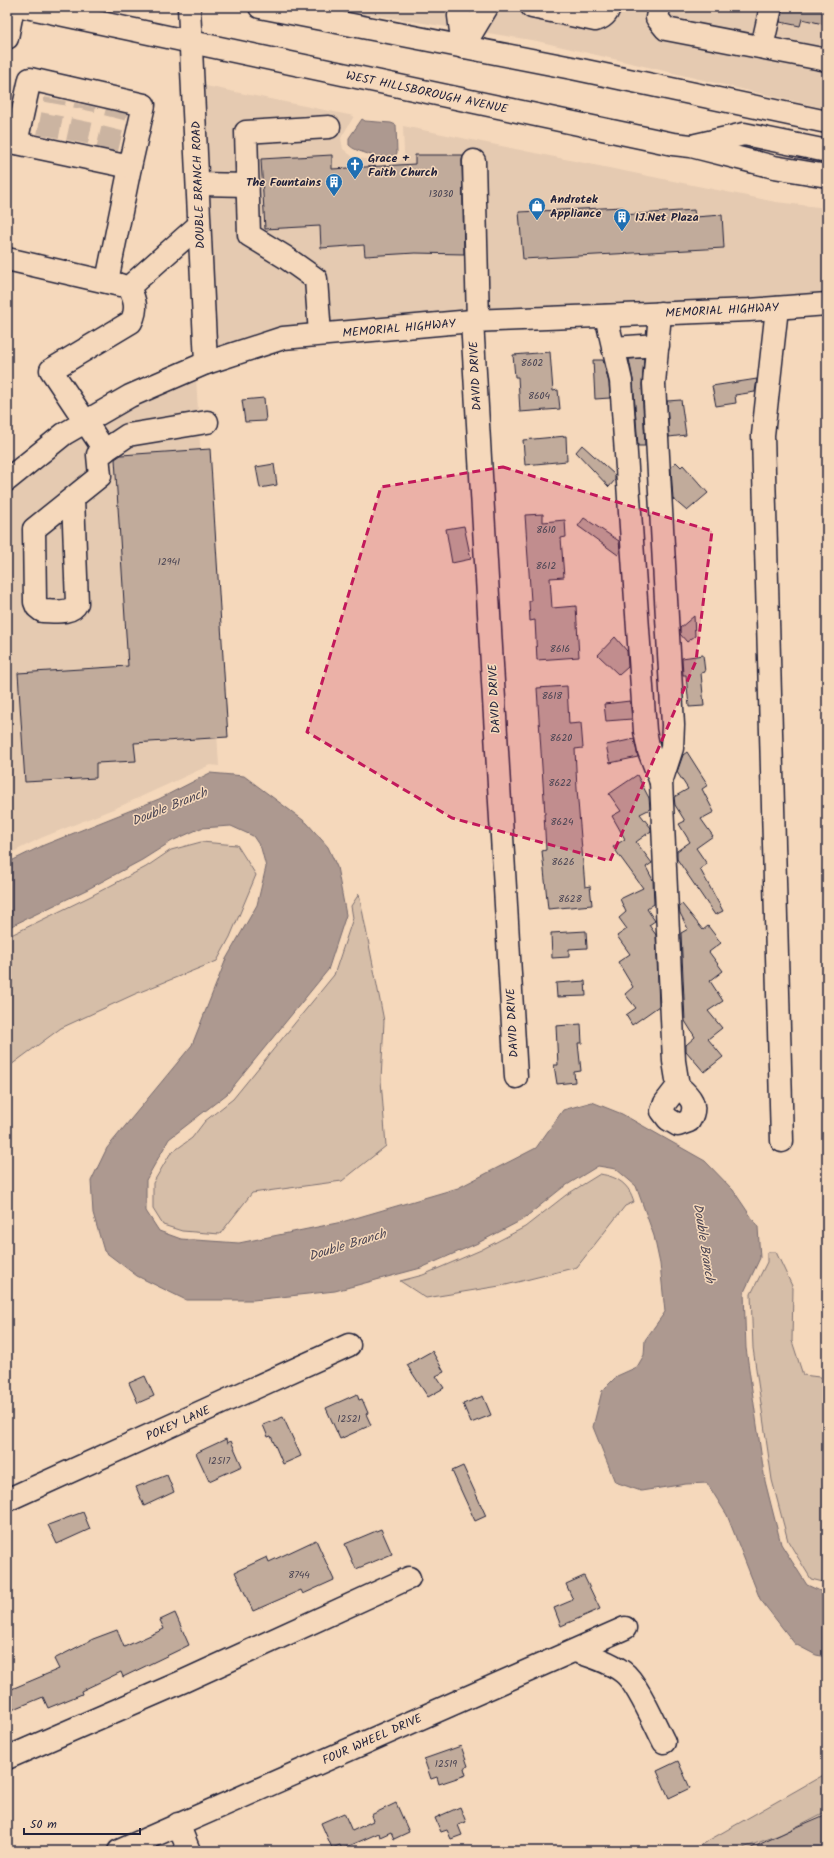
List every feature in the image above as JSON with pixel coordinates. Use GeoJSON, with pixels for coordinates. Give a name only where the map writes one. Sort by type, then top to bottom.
{"type":"FeatureCollection","features":[{"type":"Feature","properties":{"kind":"street"},"geometry":{"type":"LineString","coordinates":[[7,38],[13,7]]}},
{"type":"Feature","properties":{"kind":"street","name":"WEST HILLSBOROUGH AVENUE"},"geometry":{"type":"LineString","coordinates":[[26,7],[673,144],[691,146],[774,166],[827,176]]}},
{"type":"Feature","properties":{"kind":"street","name":"DOUBLE BRANCH ROAD"},"geometry":{"type":"LineString","coordinates":[[189,7],[206,363]]}},
{"type":"Feature","properties":{"kind":"street"},"geometry":{"type":"LineString","coordinates":[[260,7],[681,90],[827,122]]}},
{"type":"Feature","properties":{"kind":"street"},"geometry":{"type":"LineString","coordinates":[[460,7],[459,16],[463,47]]}},
{"type":"Feature","properties":{"kind":"street"},"geometry":{"type":"LineString","coordinates":[[463,47],[487,7]]}},
{"type":"Feature","properties":{"kind":"street"},"geometry":{"type":"LineString","coordinates":[[532,7],[564,10],[595,20],[602,18],[608,12],[609,7]]}},
{"type":"Feature","properties":{"kind":"street"},"geometry":{"type":"LineString","coordinates":[[659,7],[657,18],[666,29],[827,60]]}},
{"type":"Feature","properties":{"kind":"street"},"geometry":{"type":"LineString","coordinates":[[762,47],[771,7]]}},
{"type":"Feature","properties":{"kind":"street"},"geometry":{"type":"LineString","coordinates":[[107,281],[144,105],[118,104],[86,99],[57,92],[30,79],[11,142],[47,142],[106,156],[130,167]]}},
{"type":"Feature","properties":{"kind":"street"},"geometry":{"type":"LineString","coordinates":[[320,334],[316,279],[286,257],[249,236],[246,132],[329,127]]}},
{"type":"Feature","properties":{"kind":"street"},"geometry":{"type":"LineString","coordinates":[[691,146],[744,134],[827,151]]}},
{"type":"Feature","properties":{"kind":"street","name":"DAVID DRIVE"},"geometry":{"type":"LineString","coordinates":[[474,161],[475,321],[516,1078]]}},
{"type":"Feature","properties":{"kind":"street"},"geometry":{"type":"LineString","coordinates":[[198,184],[248,185]]}},
{"type":"Feature","properties":{"kind":"street"},"geometry":{"type":"LineString","coordinates":[[129,287],[199,226]]}},
{"type":"Feature","properties":{"kind":"street"},"geometry":{"type":"LineString","coordinates":[[7,259],[129,287]]}},
{"type":"Feature","properties":{"kind":"street"},"geometry":{"type":"LineString","coordinates":[[105,451],[51,370],[131,322],[135,315],[136,303],[129,287]]}},
{"type":"Feature","properties":{"kind":"street","name":"MEMORIAL HIGHWAY"},"geometry":{"type":"LineString","coordinates":[[7,480],[64,434],[130,396],[206,363],[283,338],[475,321],[777,308],[827,304]]}},
{"type":"Feature","properties":{"kind":"street"},"geometry":{"type":"LineString","coordinates":[[777,308],[763,435],[782,1141]]}},
{"type":"Feature","properties":{"kind":"street"},"geometry":{"type":"LineString","coordinates":[[660,313],[654,384],[673,725],[672,748],[661,782]]}},
{"type":"Feature","properties":{"kind":"street"},"geometry":{"type":"LineString","coordinates":[[606,316],[621,381],[645,731],[649,751],[661,782],[674,1061],[678,1086]]}},
{"type":"Feature","properties":{"kind":"street"},"geometry":{"type":"LineString","coordinates":[[613,348],[658,345]]}},
{"type":"Feature","properties":{"kind":"street"},"geometry":{"type":"LineString","coordinates":[[72,498],[77,603],[70,610],[42,611],[37,607],[35,602],[34,529],[72,498],[100,476],[98,455],[128,435],[207,422]]}},
{"type":"Feature","properties":{"kind":"street"},"geometry":{"type":"LineString","coordinates":[[631,531],[662,529]]}},
{"type":"Feature","properties":{"kind":"street"},"geometry":{"type":"LineString","coordinates":[[641,680],[670,679]]}},
{"type":"Feature","properties":{"kind":"street","name":"POKEY LANE"},"geometry":{"type":"LineString","coordinates":[[7,1500],[349,1345]]}},
{"type":"Feature","properties":{"kind":"street"},"geometry":{"type":"LineString","coordinates":[[7,1758],[409,1578]]}},
{"type":"Feature","properties":{"kind":"street","name":"FOUR WHEEL DRIVE"},"geometry":{"type":"LineString","coordinates":[[119,1851],[625,1628]]}},
{"type":"Feature","properties":{"kind":"street"},"geometry":{"type":"LineString","coordinates":[[575,1651],[595,1657],[624,1672],[637,1690],[664,1742]]}},
{"type":"Feature","properties":{"kind":"street"},"geometry":{"type":"LineString","coordinates":[[178,1824],[189,1851]]}},
{"type":"Feature","properties":{"kind":"highlighted area"},"geometry":{"type":"Polygon","coordinates":[[[503,467],[712,531],[696,661],[610,861],[452,818],[307,732],[381,487],[503,467]]]}},
{"type":"Feature","properties":{"kind":"shaded area"},"geometry":{"type":"Polygon","coordinates":[[[328,7],[452,7],[453,28],[328,7]]]}},
{"type":"Feature","properties":{"kind":"shaded area"},"geometry":{"type":"Polygon","coordinates":[[[495,7],[827,7],[827,109],[537,41],[482,32],[495,7]]]}},
{"type":"Feature","properties":{"kind":"shaded area"},"geometry":{"type":"Polygon","coordinates":[[[201,85],[354,116],[341,138],[343,149],[353,157],[365,159],[379,167],[385,164],[392,165],[402,160],[404,153],[403,126],[776,202],[827,208],[827,295],[214,349],[201,85]]]}},
{"type":"Feature","properties":{"kind":"shaded area"},"geometry":{"type":"Polygon","coordinates":[[[827,315],[481,334],[481,330],[827,315]]]}},
{"type":"Feature","properties":{"kind":"shaded area"},"geometry":{"type":"Polygon","coordinates":[[[196,377],[219,766],[210,765],[123,805],[41,838],[7,855],[7,491],[69,442],[134,404],[196,377]]]}},
{"type":"Feature","properties":{"kind":"shaded area"},"geometry":{"type":"Polygon","coordinates":[[[201,842],[237,845],[256,875],[230,937],[217,961],[135,994],[61,1028],[7,1068],[7,937],[146,867],[171,850],[201,842]]]}},
{"type":"Feature","properties":{"kind":"shaded area"},"geometry":{"type":"Polygon","coordinates":[[[359,894],[384,1021],[381,1080],[386,1146],[342,1181],[252,1193],[220,1234],[182,1231],[163,1225],[153,1209],[153,1183],[170,1154],[192,1138],[205,1121],[233,1099],[334,975],[353,918],[351,906],[359,894]]]}},
{"type":"Feature","properties":{"kind":"shaded area"},"geometry":{"type":"Polygon","coordinates":[[[600,1174],[612,1177],[622,1182],[629,1190],[634,1202],[625,1206],[577,1267],[506,1285],[426,1298],[400,1281],[423,1275],[481,1250],[525,1227],[566,1195],[600,1174]]]}},
{"type":"Feature","properties":{"kind":"shaded area"},"geometry":{"type":"Polygon","coordinates":[[[767,1252],[776,1252],[793,1288],[792,1341],[803,1375],[827,1378],[827,1583],[811,1579],[788,1541],[772,1480],[753,1348],[751,1294],[767,1262],[767,1252]]]}},
{"type":"Feature","properties":{"kind":"shaded area"},"geometry":{"type":"Polygon","coordinates":[[[827,1773],[827,1811],[782,1834],[735,1851],[690,1851],[827,1773]]]}},
{"type":"Feature","properties":{"kind":"water"},"geometry":{"type":"Polygon","coordinates":[[[362,119],[365,121],[391,123],[396,125],[396,155],[390,158],[381,156],[379,160],[372,155],[352,148],[349,145],[349,138],[362,119]]]}},
{"type":"Feature","properties":{"kind":"water","name":"Double Branch"},"geometry":{"type":"Polygon","coordinates":[[[210,773],[244,776],[307,823],[328,847],[337,867],[346,915],[328,970],[227,1094],[169,1139],[146,1180],[146,1211],[159,1231],[181,1239],[239,1243],[342,1222],[458,1188],[536,1148],[563,1110],[592,1102],[622,1114],[705,1161],[733,1190],[758,1227],[760,1258],[744,1292],[746,1348],[765,1481],[781,1544],[807,1585],[827,1594],[827,1657],[816,1655],[795,1644],[760,1599],[727,1515],[707,1483],[686,1484],[641,1491],[615,1482],[593,1427],[602,1391],[617,1376],[637,1367],[644,1355],[645,1340],[665,1312],[660,1264],[654,1236],[636,1186],[616,1169],[598,1166],[562,1188],[522,1220],[478,1243],[421,1268],[335,1291],[253,1300],[186,1300],[137,1276],[104,1251],[93,1213],[91,1181],[107,1148],[192,1045],[226,959],[257,905],[266,867],[261,848],[253,836],[231,826],[201,828],[172,841],[142,860],[88,889],[7,928],[7,863],[44,845],[159,799],[210,773]]]}},
{"type":"Feature","properties":{"kind":"building"},"geometry":{"type":"Polygon","coordinates":[[[783,7],[827,7],[827,25],[802,19],[800,26],[780,22],[783,7]]]}},
{"type":"Feature","properties":{"kind":"building","name":"The Fountains"},"geometry":{"type":"Polygon","coordinates":[[[332,155],[332,169],[415,164],[415,155],[463,155],[464,254],[415,253],[365,256],[364,245],[321,248],[320,226],[265,229],[261,159],[332,155]]]}},
{"type":"Feature","properties":{"kind":"building","name":"IJ.Net Plaza"},"geometry":{"type":"Polygon","coordinates":[[[623,207],[623,215],[694,210],[695,217],[722,215],[724,248],[523,259],[519,212],[623,207]]]}},
{"type":"Feature","properties":{"kind":"building"},"geometry":{"type":"Polygon","coordinates":[[[550,352],[553,391],[558,390],[560,409],[520,412],[518,377],[515,377],[513,355],[550,352]]]}},
{"type":"Feature","properties":{"kind":"building"},"geometry":{"type":"Polygon","coordinates":[[[644,358],[642,385],[645,446],[638,446],[633,380],[629,359],[644,358]]]}},
{"type":"Feature","properties":{"kind":"building"},"geometry":{"type":"Polygon","coordinates":[[[593,360],[603,360],[609,383],[610,398],[595,399],[593,360]]]}},
{"type":"Feature","properties":{"kind":"building"},"geometry":{"type":"Polygon","coordinates":[[[757,379],[755,392],[735,395],[736,403],[716,406],[712,386],[757,379]]]}},
{"type":"Feature","properties":{"kind":"building"},"geometry":{"type":"Polygon","coordinates":[[[264,398],[266,421],[245,422],[242,400],[264,398]]]}},
{"type":"Feature","properties":{"kind":"building"},"geometry":{"type":"Polygon","coordinates":[[[681,400],[686,435],[669,437],[667,401],[681,400]]]}},
{"type":"Feature","properties":{"kind":"building"},"geometry":{"type":"Polygon","coordinates":[[[566,436],[567,461],[525,465],[523,440],[566,436]]]}},
{"type":"Feature","properties":{"kind":"building"},"geometry":{"type":"Polygon","coordinates":[[[582,445],[615,475],[615,480],[609,487],[576,452],[582,445]]]}},
{"type":"Feature","properties":{"kind":"building"},"geometry":{"type":"Polygon","coordinates":[[[210,449],[228,737],[134,743],[136,761],[96,763],[96,778],[25,782],[18,673],[128,666],[115,459],[121,455],[210,449]]]}},
{"type":"Feature","properties":{"kind":"building"},"geometry":{"type":"Polygon","coordinates":[[[676,462],[681,467],[683,465],[708,493],[687,511],[673,499],[671,468],[676,462]]]}},
{"type":"Feature","properties":{"kind":"building"},"geometry":{"type":"Polygon","coordinates":[[[274,464],[277,485],[260,488],[256,467],[274,464]]]}},
{"type":"Feature","properties":{"kind":"building"},"geometry":{"type":"Polygon","coordinates":[[[543,514],[543,522],[565,520],[566,537],[561,538],[564,577],[550,578],[552,608],[576,606],[579,657],[537,660],[535,620],[530,621],[529,601],[531,601],[525,515],[543,514]]]}},
{"type":"Feature","properties":{"kind":"building"},"geometry":{"type":"Polygon","coordinates":[[[584,518],[619,541],[620,551],[618,555],[578,526],[584,518]]]}},
{"type":"Feature","properties":{"kind":"building"},"geometry":{"type":"Polygon","coordinates":[[[464,526],[471,559],[452,563],[446,529],[464,526]]]}},
{"type":"Feature","properties":{"kind":"building"},"geometry":{"type":"Polygon","coordinates":[[[694,616],[695,636],[687,642],[680,634],[680,628],[694,616]]]}},
{"type":"Feature","properties":{"kind":"building"},"geometry":{"type":"Polygon","coordinates":[[[615,637],[627,651],[628,667],[619,675],[598,655],[615,637]]]}},
{"type":"Feature","properties":{"kind":"building"},"geometry":{"type":"Polygon","coordinates":[[[703,655],[705,672],[701,673],[704,706],[689,707],[686,675],[683,675],[682,658],[703,655]]]}},
{"type":"Feature","properties":{"kind":"building"},"geometry":{"type":"Polygon","coordinates":[[[567,686],[569,724],[581,723],[583,748],[575,749],[577,789],[585,887],[590,886],[592,905],[548,909],[542,851],[546,850],[545,814],[537,688],[567,686]]]}},
{"type":"Feature","properties":{"kind":"building"},"geometry":{"type":"Polygon","coordinates":[[[630,701],[632,719],[606,721],[604,704],[630,701]]]}},
{"type":"Feature","properties":{"kind":"building"},"geometry":{"type":"Polygon","coordinates":[[[634,739],[638,757],[610,763],[606,745],[634,739]]]}},
{"type":"Feature","properties":{"kind":"building"},"geometry":{"type":"Polygon","coordinates":[[[687,752],[708,785],[702,789],[714,812],[701,819],[713,836],[696,848],[707,864],[700,869],[723,911],[715,915],[677,859],[677,851],[690,842],[679,824],[685,821],[675,805],[674,797],[688,789],[677,772],[683,755],[687,752]]]}},
{"type":"Feature","properties":{"kind":"building"},"geometry":{"type":"Polygon","coordinates":[[[637,775],[649,798],[650,809],[640,814],[651,828],[651,831],[636,842],[652,863],[646,867],[653,880],[654,904],[647,909],[655,921],[649,925],[656,935],[659,1006],[632,1025],[626,1015],[636,1008],[625,994],[633,987],[618,962],[630,954],[617,936],[627,929],[619,918],[626,912],[620,899],[643,888],[613,847],[625,839],[612,816],[621,811],[609,794],[637,775]]]}},
{"type":"Feature","properties":{"kind":"building"},"geometry":{"type":"Polygon","coordinates":[[[682,904],[703,930],[708,926],[721,943],[709,952],[723,971],[710,981],[723,1001],[708,1011],[722,1028],[708,1039],[723,1057],[704,1072],[686,1051],[686,1045],[695,1037],[685,1021],[681,933],[688,929],[680,913],[679,906],[682,904]]]}},
{"type":"Feature","properties":{"kind":"building"},"geometry":{"type":"Polygon","coordinates":[[[586,931],[587,948],[569,949],[569,957],[552,958],[551,933],[586,931]]]}},
{"type":"Feature","properties":{"kind":"building"},"geometry":{"type":"Polygon","coordinates":[[[585,981],[586,996],[557,997],[556,983],[585,981]]]}},
{"type":"Feature","properties":{"kind":"building"},"geometry":{"type":"Polygon","coordinates":[[[581,1024],[582,1043],[578,1043],[581,1071],[574,1072],[575,1082],[557,1084],[554,1065],[558,1065],[556,1026],[581,1024]]]}},
{"type":"Feature","properties":{"kind":"building"},"geometry":{"type":"Polygon","coordinates":[[[432,1351],[444,1372],[436,1376],[444,1388],[428,1397],[407,1365],[432,1351]]]}},
{"type":"Feature","properties":{"kind":"building"},"geometry":{"type":"Polygon","coordinates":[[[145,1376],[154,1396],[138,1403],[129,1383],[145,1376]]]}},
{"type":"Feature","properties":{"kind":"building"},"geometry":{"type":"Polygon","coordinates":[[[357,1394],[359,1400],[362,1399],[371,1425],[340,1439],[326,1408],[357,1394]]]}},
{"type":"Feature","properties":{"kind":"building"},"geometry":{"type":"Polygon","coordinates":[[[483,1396],[491,1415],[471,1423],[463,1404],[483,1396]]]}},
{"type":"Feature","properties":{"kind":"building"},"geometry":{"type":"Polygon","coordinates":[[[283,1417],[301,1456],[283,1464],[271,1436],[268,1437],[263,1425],[283,1417]]]}},
{"type":"Feature","properties":{"kind":"building"},"geometry":{"type":"Polygon","coordinates":[[[226,1439],[227,1443],[231,1441],[242,1466],[209,1481],[196,1453],[226,1439]]]}},
{"type":"Feature","properties":{"kind":"building"},"geometry":{"type":"Polygon","coordinates":[[[463,1466],[486,1516],[475,1521],[452,1471],[463,1466]]]}},
{"type":"Feature","properties":{"kind":"building"},"geometry":{"type":"Polygon","coordinates":[[[167,1475],[174,1492],[144,1506],[136,1487],[167,1475]]]}},
{"type":"Feature","properties":{"kind":"building"},"geometry":{"type":"Polygon","coordinates":[[[83,1512],[90,1529],[57,1544],[48,1525],[83,1512]]]}},
{"type":"Feature","properties":{"kind":"building"},"geometry":{"type":"Polygon","coordinates":[[[381,1529],[392,1554],[356,1569],[345,1544],[381,1529]]]}},
{"type":"Feature","properties":{"kind":"building"},"geometry":{"type":"Polygon","coordinates":[[[316,1540],[334,1580],[303,1594],[301,1590],[253,1611],[235,1572],[267,1557],[269,1562],[316,1540]]]}},
{"type":"Feature","properties":{"kind":"building"},"geometry":{"type":"Polygon","coordinates":[[[584,1576],[600,1609],[561,1626],[554,1608],[573,1600],[566,1584],[584,1576]]]}},
{"type":"Feature","properties":{"kind":"building"},"geometry":{"type":"Polygon","coordinates":[[[175,1613],[189,1645],[123,1677],[121,1672],[81,1691],[82,1694],[48,1708],[43,1697],[7,1712],[7,1691],[59,1669],[54,1659],[93,1639],[117,1630],[124,1647],[164,1629],[160,1620],[175,1613]]]}},
{"type":"Feature","properties":{"kind":"building"},"geometry":{"type":"Polygon","coordinates":[[[461,1746],[468,1766],[464,1768],[466,1775],[439,1784],[437,1777],[431,1779],[424,1759],[461,1746]]]}},
{"type":"Feature","properties":{"kind":"building"},"geometry":{"type":"Polygon","coordinates":[[[678,1761],[690,1788],[669,1798],[657,1771],[678,1761]]]}},
{"type":"Feature","properties":{"kind":"building"},"geometry":{"type":"Polygon","coordinates":[[[396,1803],[409,1832],[394,1839],[391,1832],[380,1837],[379,1833],[342,1849],[340,1845],[332,1848],[321,1823],[344,1813],[352,1831],[373,1821],[371,1815],[396,1803]]]}},
{"type":"Feature","properties":{"kind":"building"},"geometry":{"type":"Polygon","coordinates":[[[460,1807],[466,1822],[458,1825],[462,1835],[451,1839],[447,1830],[441,1832],[435,1818],[460,1807]]]}},
{"type":"Feature","properties":{"kind":"building"},"geometry":{"type":"Polygon","coordinates":[[[827,1814],[827,1851],[745,1851],[797,1827],[827,1814]]]}},
{"type":"Feature","properties":{"kind":"tunnel"},"geometry":{"type":"LineString","coordinates":[[48,136],[55,99]]}},
{"type":"Feature","properties":{"kind":"tunnel"},"geometry":{"type":"LineString","coordinates":[[77,142],[85,105]]}},
{"type":"Feature","properties":{"kind":"tunnel"},"geometry":{"type":"LineString","coordinates":[[107,150],[117,109]]}},
{"type":"Feature","properties":{"kind":"place","name":"Grace + Faith Church"},"geometry":{"type":"Point","coordinates":[355,180]}},
{"type":"Feature","properties":{"kind":"place","name":"The Fountains"},"geometry":{"type":"Point","coordinates":[334,197]}},
{"type":"Feature","properties":{"kind":"place","name":"Androtek Appliance"},"geometry":{"type":"Point","coordinates":[537,221]}},
{"type":"Feature","properties":{"kind":"place","name":"IJ.Net Plaza"},"geometry":{"type":"Point","coordinates":[622,232]}}]}
